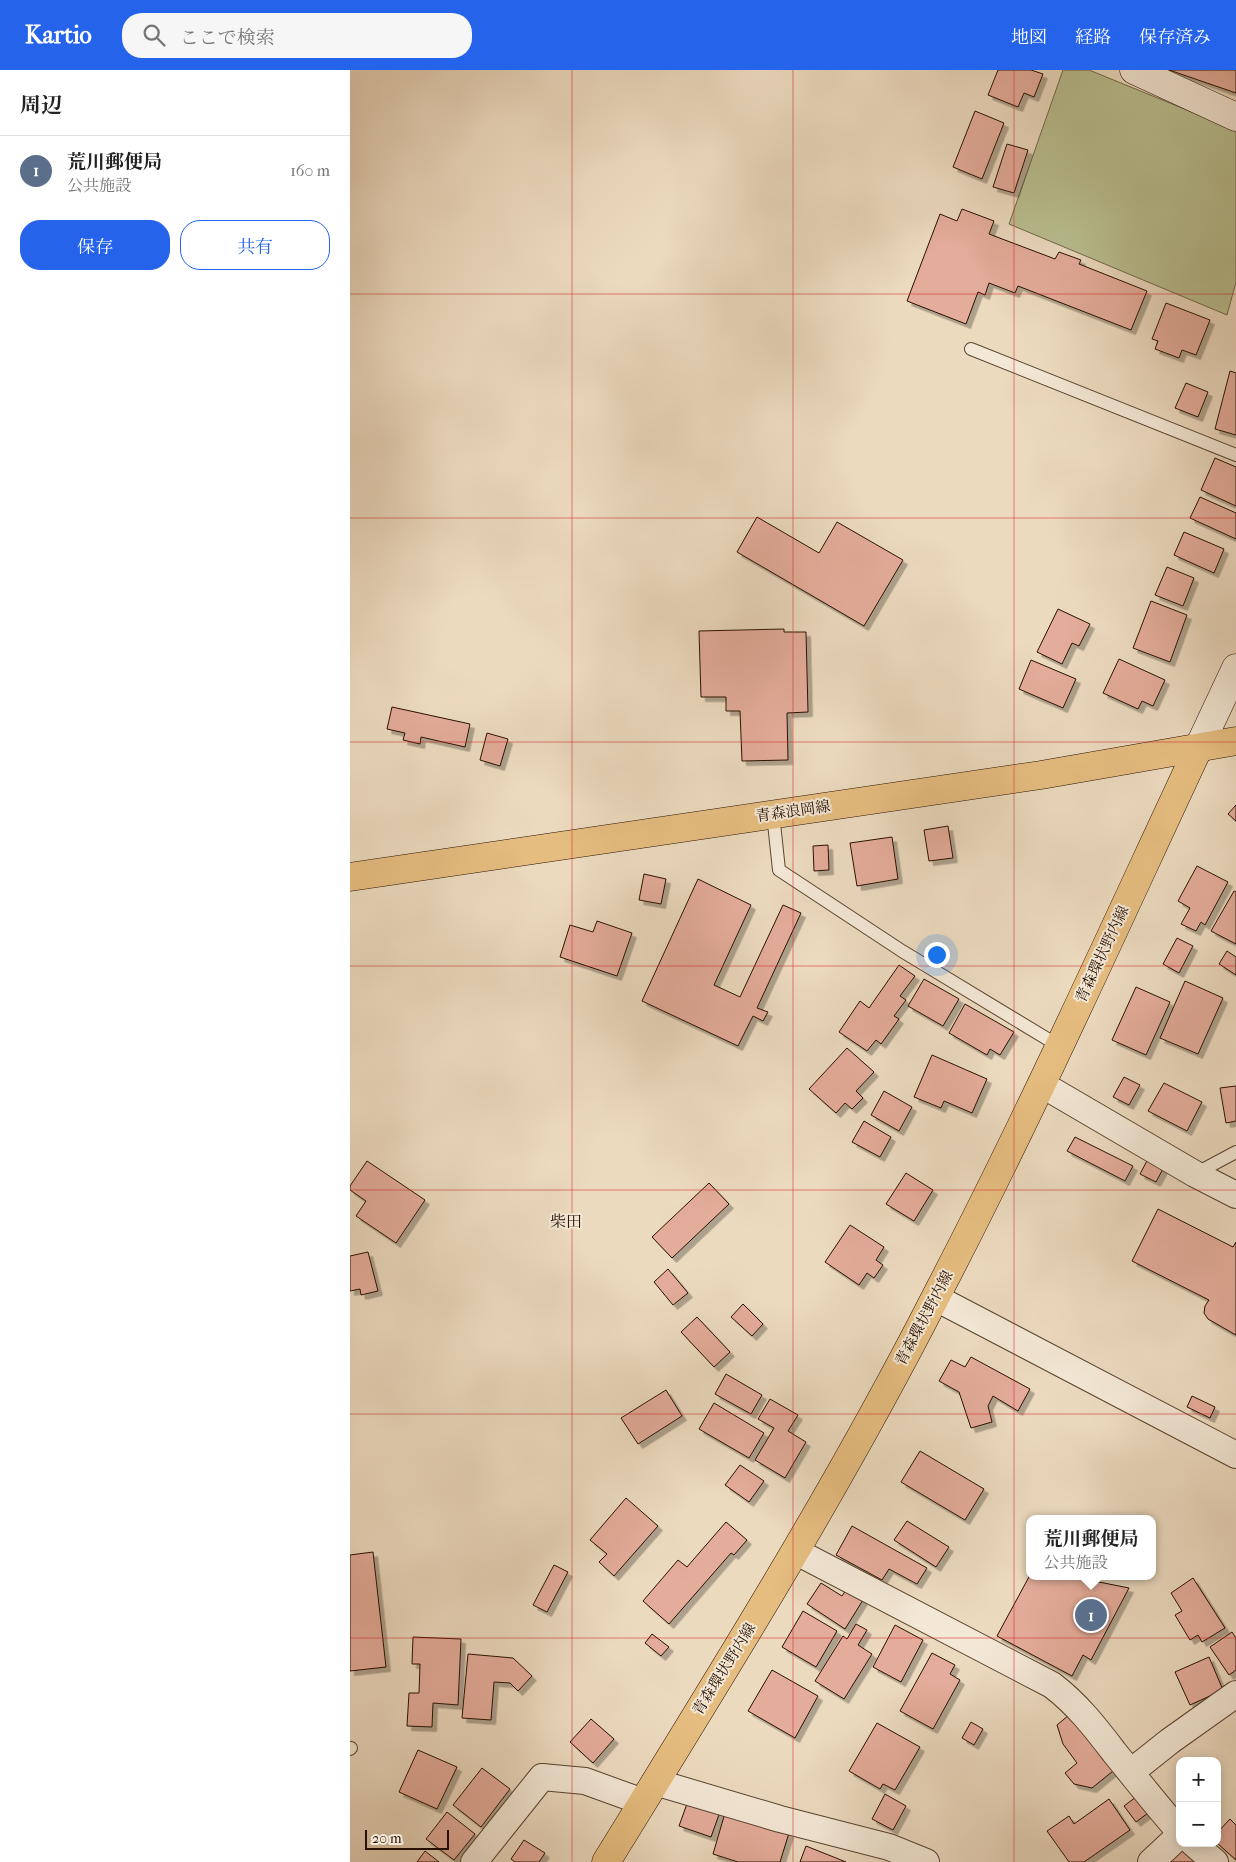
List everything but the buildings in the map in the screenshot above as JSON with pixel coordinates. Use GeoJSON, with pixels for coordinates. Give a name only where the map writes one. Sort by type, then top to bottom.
{"type":"FeatureCollection","features":[{"type":"Feature","properties":{"kind":"main road","name":"青森浪岡線"},"geometry":{"type":"LineString","coordinates":[[350,877],[1041,775],[1236,741]]}},
{"type":"Feature","properties":{"kind":"main road","name":"青森環状野内線"},"geometry":{"type":"LineString","coordinates":[[606,1862],[795,1551],[864,1432],[936,1298],[1041,1084],[1198,749]]}},
{"type":"Feature","properties":{"kind":"street"},"geometry":{"type":"LineString","coordinates":[[1134,70],[1236,118]]}},
{"type":"Feature","properties":{"kind":"street"},"geometry":{"type":"LineString","coordinates":[[1198,749],[1236,668]]}},
{"type":"Feature","properties":{"kind":"street"},"geometry":{"type":"LineString","coordinates":[[1041,1084],[1195,1174],[1236,1195]]}},
{"type":"Feature","properties":{"kind":"street"},"geometry":{"type":"LineString","coordinates":[[936,1298],[1236,1455]]}},
{"type":"Feature","properties":{"kind":"street"},"geometry":{"type":"LineString","coordinates":[[795,1551],[1052,1684],[1070,1698],[1086,1716],[1176,1828]]}},
{"type":"Feature","properties":{"kind":"street"},"geometry":{"type":"LineString","coordinates":[[1131,1772],[1170,1741],[1236,1694]]}},
{"type":"Feature","properties":{"kind":"street"},"geometry":{"type":"LineString","coordinates":[[474,1862],[542,1777],[585,1781],[649,1792],[780,1819],[889,1847],[926,1862]]}},
{"type":"Feature","properties":{"kind":"street"},"geometry":{"type":"LineString","coordinates":[[1150,1862],[1176,1837]]}},
{"type":"Feature","properties":{"kind":"street"},"geometry":{"type":"LineString","coordinates":[[1198,1847],[1216,1862]]}},
{"type":"Feature","properties":{"kind":"lane"},"geometry":{"type":"LineString","coordinates":[[971,349],[1236,455]]}},
{"type":"Feature","properties":{"kind":"lane"},"geometry":{"type":"LineString","coordinates":[[774,814],[779,870],[902,951],[1059,1046]]}},
{"type":"Feature","properties":{"kind":"lane"},"geometry":{"type":"LineString","coordinates":[[1195,1174],[1236,1152]]}},
{"type":"Feature","properties":{"kind":"green space"},"geometry":{"type":"Polygon","coordinates":[[[1063,70],[1089,70],[1236,130],[1236,282],[1227,315],[1009,224],[1063,70]]]}},
{"type":"Feature","properties":{"kind":"place","name":"荒川郵便局"},"geometry":{"type":"Point","coordinates":[1091,1615]}},
{"type":"Feature","properties":{"kind":"district","name":"柴田"},"geometry":{"type":"Point","coordinates":[566,1221]}}]}
